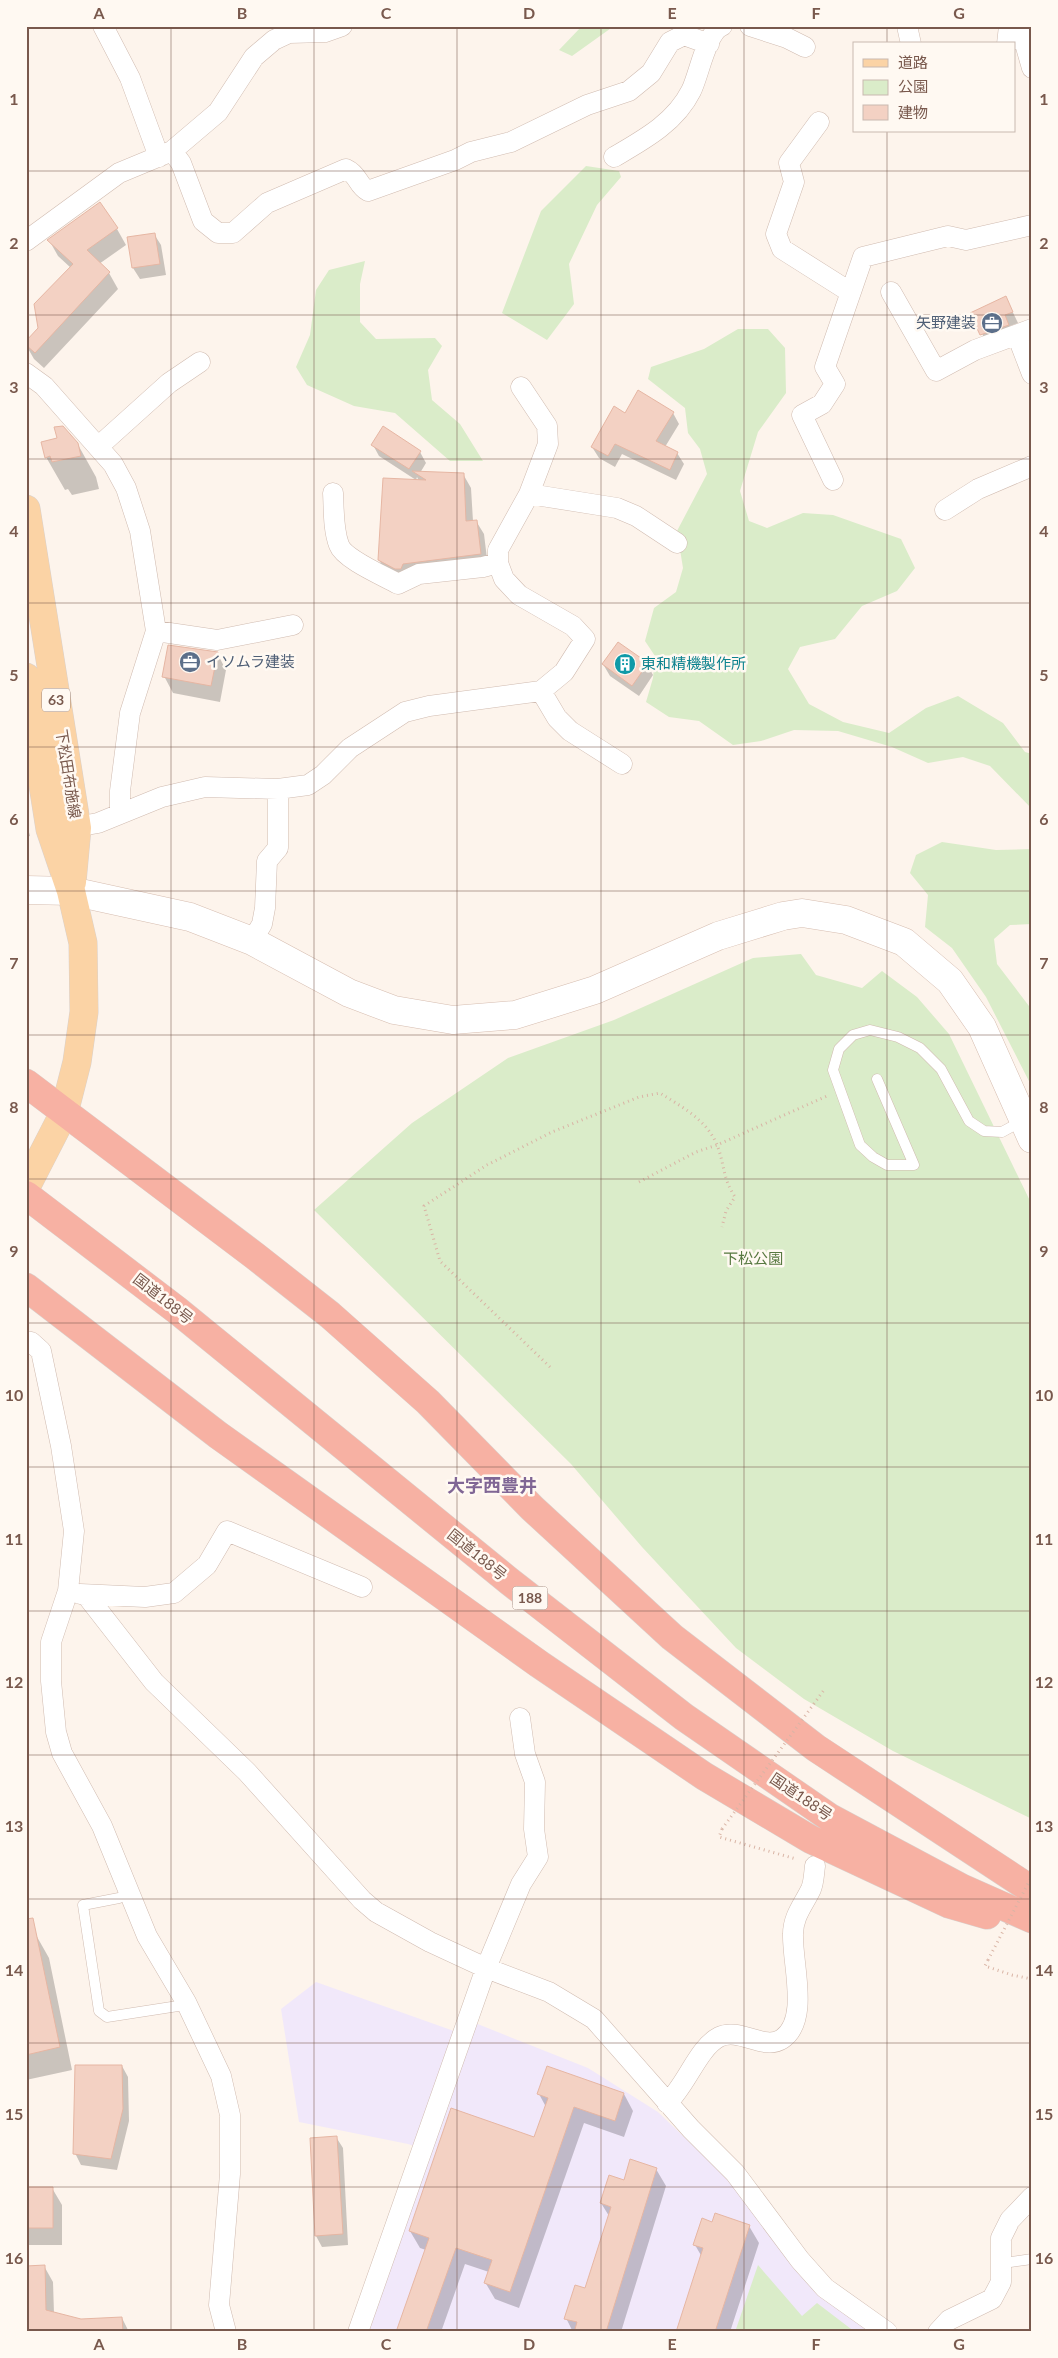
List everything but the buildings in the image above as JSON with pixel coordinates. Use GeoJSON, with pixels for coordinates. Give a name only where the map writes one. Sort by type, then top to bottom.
{"type":"FeatureCollection","features":[{"type":"Feature","properties":{"kind":"highway"},"geometry":{"type":"LineString","coordinates":[[26,1083],[330,1315],[428,1402],[532,1508],[672,1637],[816,1748],[1032,1890]]}},
{"type":"Feature","properties":{"kind":"highway","name":"国道188号"},"geometry":{"type":"LineString","coordinates":[[26,1195],[178,1311],[510,1581],[684,1718],[829,1817],[962,1888],[1032,1919]]}},
{"type":"Feature","properties":{"kind":"highway"},"geometry":{"type":"LineString","coordinates":[[26,1287],[218,1436],[539,1664],[704,1776],[810,1839],[949,1904],[1032,1928]]}},
{"type":"Feature","properties":{"kind":"main road","name":"下松田布施線"},"geometry":{"type":"LineString","coordinates":[[26,509],[77,828],[71,891]]}},
{"type":"Feature","properties":{"kind":"main road","name":"下松田布施線"},"geometry":{"type":"LineString","coordinates":[[26,677],[50,830],[71,891],[83,943],[84,1012],[77,1062],[64,1113],[26,1187]]}},
{"type":"Feature","properties":{"kind":"street"},"geometry":{"type":"LineString","coordinates":[[103,26],[166,154],[181,163],[203,221],[218,233],[233,233],[267,203],[346,170],[355,173],[362,188],[368,191],[456,160],[471,152],[511,142],[587,105],[629,91],[651,73],[670,42],[684,35],[709,44]]}},
{"type":"Feature","properties":{"kind":"street"},"geometry":{"type":"LineString","coordinates":[[26,241],[119,173],[166,154],[218,112],[254,57],[274,40],[289,34],[325,32],[342,26]]}},
{"type":"Feature","properties":{"kind":"street"},"geometry":{"type":"LineString","coordinates":[[614,157],[654,133],[680,108],[692,90],[709,44],[718,28],[722,26]]}},
{"type":"Feature","properties":{"kind":"street"},"geometry":{"type":"LineString","coordinates":[[750,26],[787,38],[805,47]]}},
{"type":"Feature","properties":{"kind":"street"},"geometry":{"type":"LineString","coordinates":[[907,26],[911,42]]}},
{"type":"Feature","properties":{"kind":"street"},"geometry":{"type":"LineString","coordinates":[[1007,42],[1009,26]]}},
{"type":"Feature","properties":{"kind":"street"},"geometry":{"type":"LineString","coordinates":[[1020,26],[1032,68]]}},
{"type":"Feature","properties":{"kind":"street"},"geometry":{"type":"LineString","coordinates":[[819,122],[789,163],[794,182],[776,234],[782,249],[850,292]]}},
{"type":"Feature","properties":{"kind":"street"},"geometry":{"type":"LineString","coordinates":[[833,480],[802,415],[822,404],[835,384],[825,367],[863,257],[948,236],[966,240],[1032,225]]}},
{"type":"Feature","properties":{"kind":"street"},"geometry":{"type":"LineString","coordinates":[[890,292],[936,371],[975,350],[1024,332],[1032,374]]}},
{"type":"Feature","properties":{"kind":"street"},"geometry":{"type":"LineString","coordinates":[[99,446],[169,383],[200,362]]}},
{"type":"Feature","properties":{"kind":"street"},"geometry":{"type":"LineString","coordinates":[[26,373],[44,386],[99,446],[126,488],[140,532],[156,631],[130,713],[120,791],[120,812]]}},
{"type":"Feature","properties":{"kind":"street"},"geometry":{"type":"LineString","coordinates":[[50,830],[98,824],[120,812],[162,797],[206,787],[278,788],[308,785],[323,775],[350,748],[405,712],[429,706],[541,691],[564,672],[585,639],[573,626],[519,595],[504,579],[498,563],[498,550],[529,494],[548,444],[547,426],[521,388]]}},
{"type":"Feature","properties":{"kind":"street"},"geometry":{"type":"LineString","coordinates":[[945,510],[978,488],[1032,466]]}},
{"type":"Feature","properties":{"kind":"street"},"geometry":{"type":"LineString","coordinates":[[333,494],[335,525],[339,546],[346,555],[398,584],[419,574],[482,567],[498,563]]}},
{"type":"Feature","properties":{"kind":"street"},"geometry":{"type":"LineString","coordinates":[[529,494],[572,499],[617,508],[636,516],[677,543]]}},
{"type":"Feature","properties":{"kind":"street"},"geometry":{"type":"LineString","coordinates":[[156,631],[218,640],[293,625]]}},
{"type":"Feature","properties":{"kind":"street"},"geometry":{"type":"LineString","coordinates":[[541,691],[557,718],[570,731],[622,764]]}},
{"type":"Feature","properties":{"kind":"street"},"geometry":{"type":"LineString","coordinates":[[252,941],[262,924],[265,908],[267,861],[278,848],[278,788]]}},
{"type":"Feature","properties":{"kind":"street"},"geometry":{"type":"LineString","coordinates":[[26,890],[71,891],[190,916],[252,941],[349,993],[394,1010],[453,1020],[515,1015],[586,993],[718,936],[783,916],[802,914],[846,920],[904,942],[950,981],[982,1027],[1027,1130]]}},
{"type":"Feature","properties":{"kind":"street"},"geometry":{"type":"LineString","coordinates":[[26,1341],[32,1342],[41,1351],[62,1446],[74,1531],[68,1591],[51,1642],[51,1681],[56,1732],[62,1753],[102,1826],[147,1936],[186,2002],[221,2076],[230,2115],[230,2174],[219,2305],[226,2332]]}},
{"type":"Feature","properties":{"kind":"street"},"geometry":{"type":"LineString","coordinates":[[68,1591],[87,1596],[145,1597],[174,1593],[207,1565],[227,1531],[362,1587]]}},
{"type":"Feature","properties":{"kind":"street"},"geometry":{"type":"LineString","coordinates":[[87,1596],[154,1682],[247,1772],[362,1900],[376,1912],[430,1942],[486,1968],[549,1992],[594,2019],[667,2103],[735,2173],[800,2260],[825,2288],[887,2332]]}},
{"type":"Feature","properties":{"kind":"street"},"geometry":{"type":"LineString","coordinates":[[358,2332],[486,1968],[521,1884],[538,1856],[534,1829],[535,1782],[525,1754],[520,1718]]}},
{"type":"Feature","properties":{"kind":"street"},"geometry":{"type":"LineString","coordinates":[[667,2103],[677,2094],[706,2050],[720,2037],[738,2034],[767,2042],[781,2040],[794,2028],[798,2011],[792,1932],[799,1908],[812,1888],[815,1866]]}},
{"type":"Feature","properties":{"kind":"street"},"geometry":{"type":"LineString","coordinates":[[938,2332],[949,2320],[992,2300],[1001,2282],[1001,2238],[1010,2220],[1032,2197]]}},
{"type":"Feature","properties":{"kind":"lane"},"geometry":{"type":"LineString","coordinates":[[878,1079],[914,1165],[887,1164],[873,1157],[860,1145],[833,1070],[839,1049],[853,1035],[870,1030],[898,1037],[920,1048],[941,1069],[969,1121],[984,1131],[1027,1130]]}},
{"type":"Feature","properties":{"kind":"lane"},"geometry":{"type":"LineString","coordinates":[[129,1893],[119,1898],[83,1904],[99,2011],[107,2017],[178,2006],[186,2002]]}},
{"type":"Feature","properties":{"kind":"lane"},"geometry":{"type":"LineString","coordinates":[[1002,2263],[1032,2259]]}},
{"type":"Feature","properties":{"kind":"path"},"geometry":{"type":"LineString","coordinates":[[639,1182],[696,1152],[717,1145],[840,1089]]}},
{"type":"Feature","properties":{"kind":"path"},"geometry":{"type":"LineString","coordinates":[[550,1367],[440,1261],[424,1206],[487,1165],[552,1132],[639,1097],[660,1093],[684,1108],[706,1128],[717,1145],[726,1183],[736,1197],[726,1211],[722,1227]]}},
{"type":"Feature","properties":{"kind":"path"},"geometry":{"type":"LineString","coordinates":[[815,1866],[777,1852],[719,1837],[722,1829],[824,1690]]}},
{"type":"Feature","properties":{"kind":"path"},"geometry":{"type":"LineString","coordinates":[[1032,1876],[985,1966],[1012,1976],[1032,1979]]}},
{"type":"Feature","properties":{"kind":"shaded area"},"geometry":{"type":"Polygon","coordinates":[[[316,1982],[468,2036],[475,2023],[588,2068],[658,2112],[726,2177],[876,2332],[369,2332],[429,2151],[408,2144],[299,2122],[281,2009],[316,1982]]]}},
{"type":"Feature","properties":{"kind":"green space"},"geometry":{"type":"Polygon","coordinates":[[[582,26],[614,26],[572,56],[559,50],[582,26]]]}},
{"type":"Feature","properties":{"kind":"green space"},"geometry":{"type":"Polygon","coordinates":[[[586,166],[619,171],[621,177],[597,205],[569,264],[574,304],[547,340],[502,313],[541,211],[586,166]]]}},
{"type":"Feature","properties":{"kind":"green space"},"geometry":{"type":"Polygon","coordinates":[[[365,261],[360,284],[360,322],[376,339],[435,338],[442,346],[428,370],[432,400],[460,424],[483,461],[450,461],[395,413],[354,406],[307,385],[296,367],[310,335],[316,290],[329,270],[365,261]]]}},
{"type":"Feature","properties":{"kind":"green space"},"geometry":{"type":"Polygon","coordinates":[[[738,329],[768,329],[785,348],[786,393],[758,432],[740,491],[749,521],[767,528],[803,513],[833,515],[901,539],[915,568],[897,591],[862,606],[835,639],[800,647],[788,669],[809,704],[843,722],[889,733],[926,708],[958,696],[1003,723],[1025,752],[1032,754],[1032,809],[990,766],[963,757],[928,763],[892,747],[838,731],[794,730],[761,741],[733,745],[699,721],[669,717],[646,702],[653,678],[655,656],[645,641],[654,608],[676,592],[683,568],[677,531],[707,474],[700,449],[688,433],[685,408],[648,379],[651,367],[704,349],[738,329]]]}},
{"type":"Feature","properties":{"kind":"green space"},"geometry":{"type":"Polygon","coordinates":[[[942,842],[996,850],[1032,849],[1032,924],[1010,925],[994,939],[997,964],[1032,1010],[1032,1087],[986,997],[952,948],[925,927],[928,895],[910,873],[916,855],[942,842]]]}},
{"type":"Feature","properties":{"kind":"green space","name":"下松公園"},"geometry":{"type":"Polygon","coordinates":[[[801,954],[816,975],[862,988],[882,971],[917,997],[949,1034],[1032,1205],[1032,1819],[893,1751],[804,1699],[736,1648],[642,1547],[571,1464],[314,1210],[412,1123],[508,1058],[614,1020],[753,958],[801,954]]]}},
{"type":"Feature","properties":{"kind":"green space"},"geometry":{"type":"Polygon","coordinates":[[[758,2265],[802,2316],[817,2303],[855,2332],[735,2332],[758,2265]]]}},
{"type":"Feature","properties":{"kind":"place","name":"矢野建装"},"geometry":{"type":"Point","coordinates":[992,323]}},
{"type":"Feature","properties":{"kind":"place","name":"イソムラ建装"},"geometry":{"type":"Point","coordinates":[190,662]}},
{"type":"Feature","properties":{"kind":"place","name":"東和精機製作所"},"geometry":{"type":"Point","coordinates":[625,664]}},
{"type":"Feature","properties":{"kind":"district","name":"大字西豊井"},"geometry":{"type":"Point","coordinates":[492,1486]}}]}
